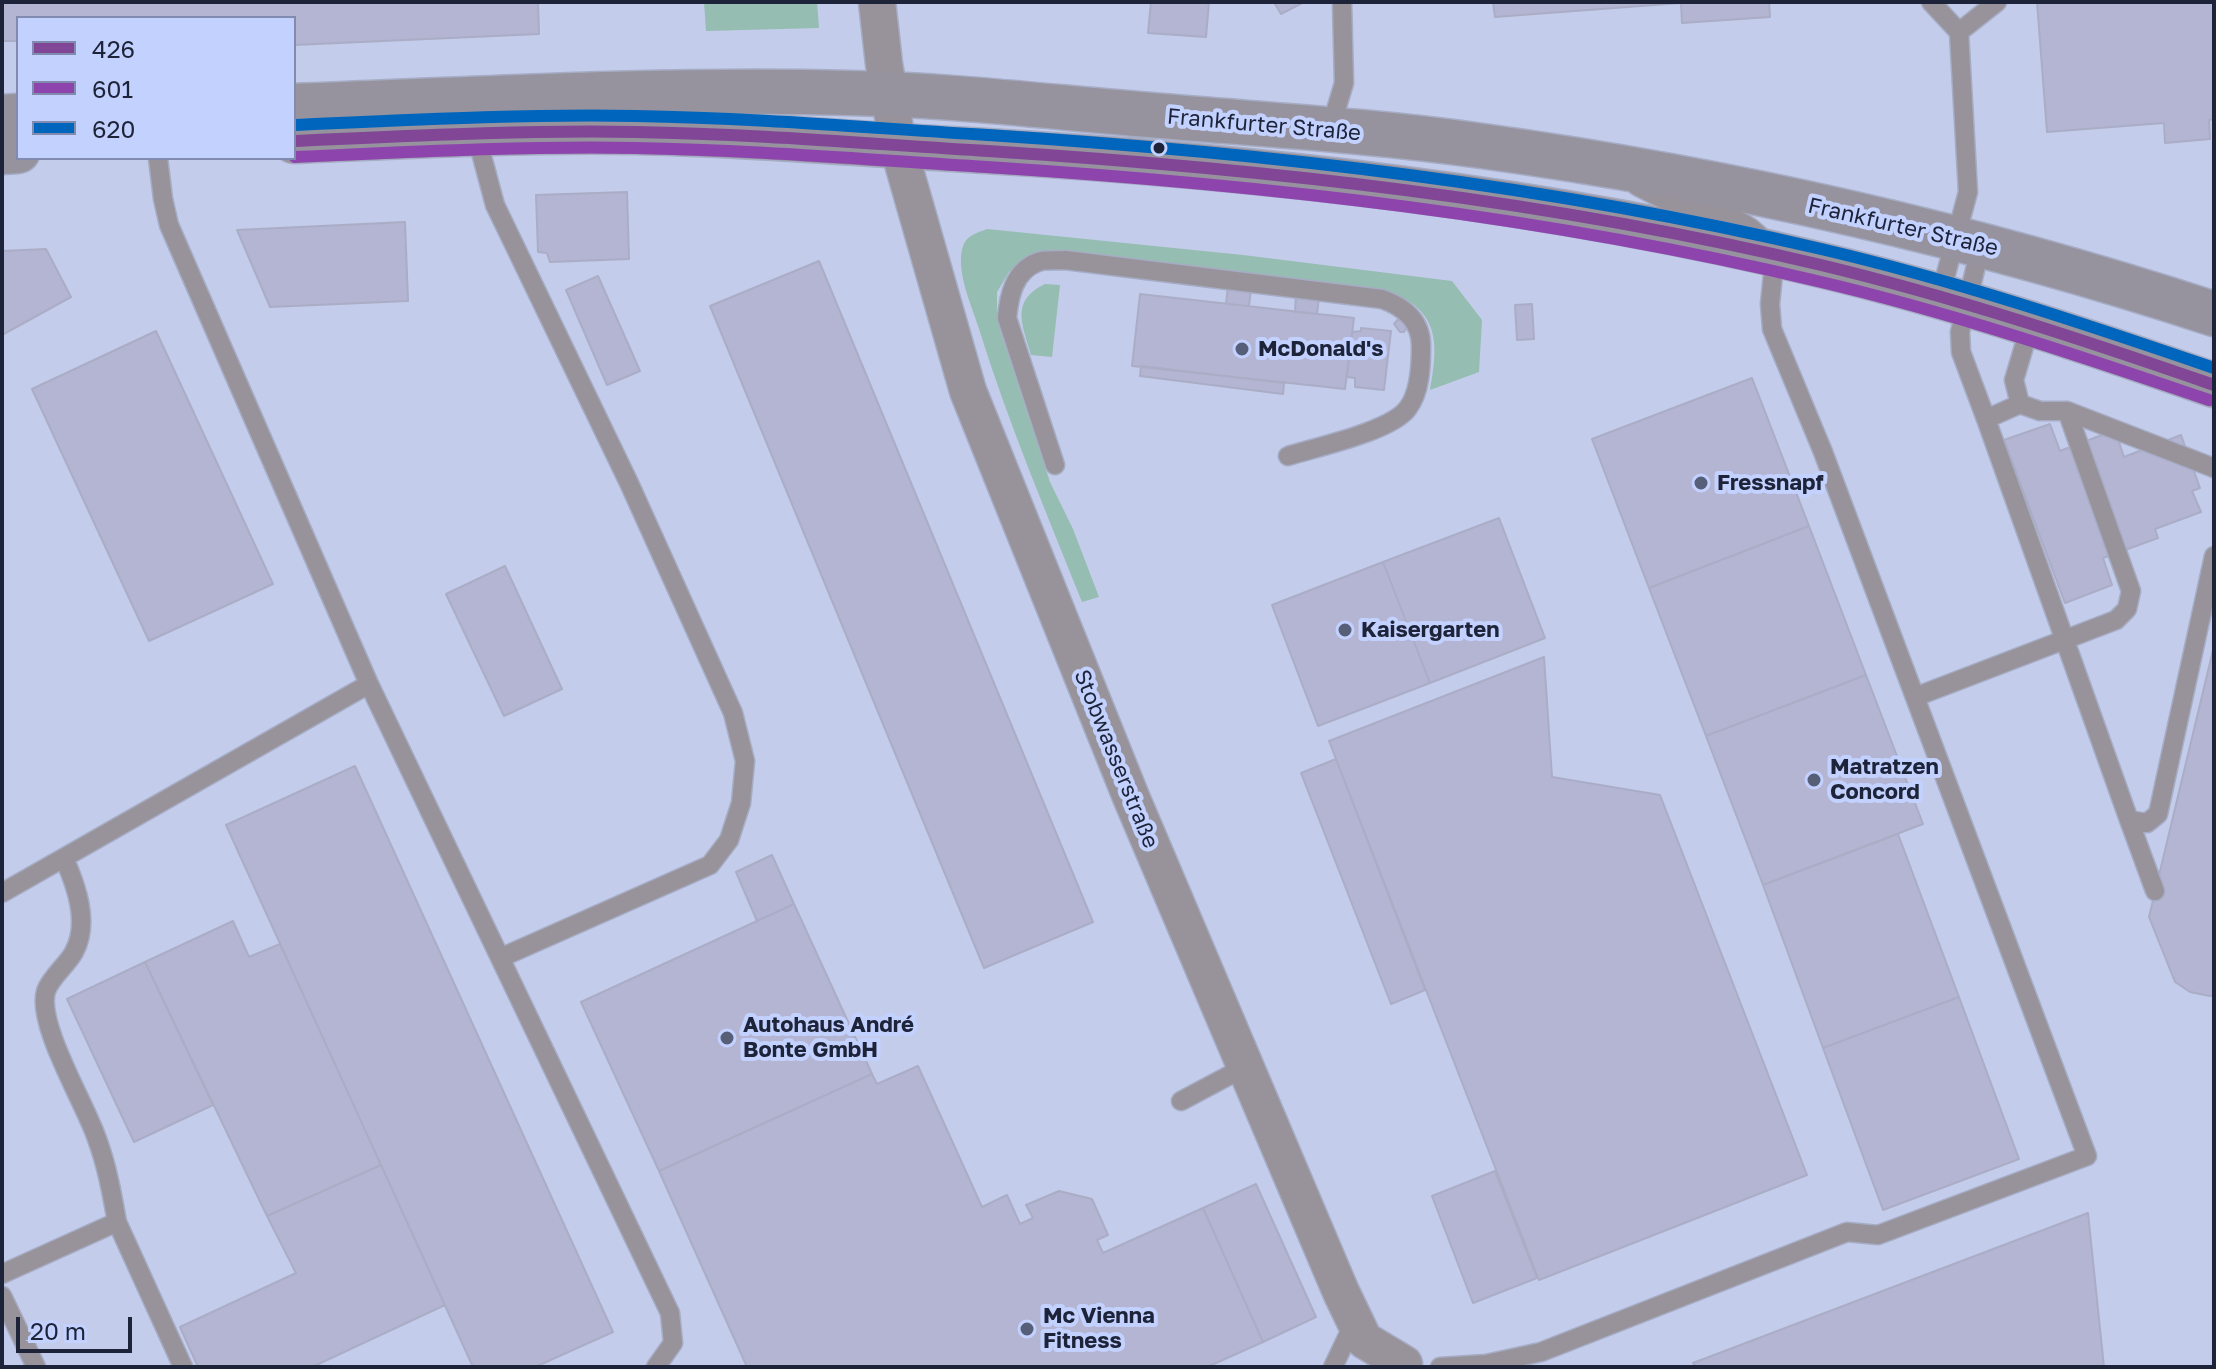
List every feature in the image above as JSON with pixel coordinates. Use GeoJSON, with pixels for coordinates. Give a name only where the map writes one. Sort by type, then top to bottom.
{"type":"FeatureCollection","features":[{"type":"Feature","properties":{"kind":"main road","name":"Frankfurter Straße"},"geometry":{"type":"LineString","coordinates":[[296,106],[742,92],[1139,161],[1364,184],[1585,216],[1775,254],[1953,300],[2031,322],[2214,385]]}},
{"type":"Feature","properties":{"kind":"main road","name":"Frankfurter Straße"},"geometry":{"type":"LineString","coordinates":[[296,141],[644,132],[893,120],[1330,130],[1482,145],[1737,189],[1968,242],[2122,284],[2214,314]]}},
{"type":"Feature","properties":{"kind":"street","name":"Stobwasserstraße"},"geometry":{"type":"LineString","coordinates":[[877,2],[893,120],[968,391],[1131,797],[1355,1321],[1364,1340],[1418,1365]]}},
{"type":"Feature","properties":{"kind":"lane"},"geometry":{"type":"LineString","coordinates":[[1330,130],[1344,83],[1342,2]]}},
{"type":"Feature","properties":{"kind":"lane"},"geometry":{"type":"LineString","coordinates":[[1931,2],[1959,32],[1968,192],[1968,242],[1953,300],[1961,352],[2155,891]]}},
{"type":"Feature","properties":{"kind":"lane"},"geometry":{"type":"LineString","coordinates":[[1959,32],[1997,2]]}},
{"type":"Feature","properties":{"kind":"lane"},"geometry":{"type":"LineString","coordinates":[[476,134],[495,205],[629,483],[727,699],[745,761],[741,803],[729,840],[710,865],[500,958]]}},
{"type":"Feature","properties":{"kind":"lane"},"geometry":{"type":"LineString","coordinates":[[158,160],[169,225],[369,684],[670,1313],[673,1343],[656,1367]]}},
{"type":"Feature","properties":{"kind":"lane"},"geometry":{"type":"LineString","coordinates":[[1440,1367],[1486,1364],[1541,1352],[1847,1232],[1878,1235],[2087,1156],[1823,452],[1772,329],[1770,304],[1775,254],[1759,232],[1733,217],[1676,204],[1638,187],[1608,166]]}},
{"type":"Feature","properties":{"kind":"lane"},"geometry":{"type":"LineString","coordinates":[[1953,300],[1968,242]]}},
{"type":"Feature","properties":{"kind":"lane"},"geometry":{"type":"LineString","coordinates":[[1055,465],[1007,318],[1009,299],[1017,278],[1038,262],[1065,260],[1382,299],[1397,304],[1415,321],[1421,339],[1421,367],[1408,409],[1391,424],[1288,456]]}},
{"type":"Feature","properties":{"kind":"lane"},"geometry":{"type":"LineString","coordinates":[[2020,404],[2014,380],[2031,322]]}},
{"type":"Feature","properties":{"kind":"lane"},"geometry":{"type":"LineString","coordinates":[[1986,419],[2020,404],[2040,411],[2067,411],[2214,468]]}},
{"type":"Feature","properties":{"kind":"lane"},"geometry":{"type":"LineString","coordinates":[[1915,697],[2123,616],[2131,600],[2131,591],[2067,411]]}},
{"type":"Feature","properties":{"kind":"lane"},"geometry":{"type":"LineString","coordinates":[[2129,820],[2147,823],[2158,814],[2214,556]]}},
{"type":"Feature","properties":{"kind":"lane"},"geometry":{"type":"LineString","coordinates":[[2,893],[369,684]]}},
{"type":"Feature","properties":{"kind":"lane"},"geometry":{"type":"LineString","coordinates":[[64,858],[78,890],[80,929],[76,949],[46,992],[46,1022],[97,1138],[109,1177],[117,1222],[183,1367]]}},
{"type":"Feature","properties":{"kind":"lane"},"geometry":{"type":"LineString","coordinates":[[1181,1101],[1245,1067]]}},
{"type":"Feature","properties":{"kind":"lane"},"geometry":{"type":"LineString","coordinates":[[2,1274],[117,1222]]}},
{"type":"Feature","properties":{"kind":"lane"},"geometry":{"type":"LineString","coordinates":[[2,1296],[36,1367]]}},
{"type":"Feature","properties":{"kind":"lane"},"geometry":{"type":"LineString","coordinates":[[1333,1367],[1355,1321]]}},
{"type":"Feature","properties":{"kind":"green space"},"geometry":{"type":"Polygon","coordinates":[[[704,2],[817,2],[819,28],[706,31],[704,2]]]}},
{"type":"Feature","properties":{"kind":"green space"},"geometry":{"type":"Polygon","coordinates":[[[987,229],[1243,255],[1452,281],[1482,320],[1479,372],[1430,390],[1434,357],[1432,330],[1418,308],[1389,291],[1053,252],[1028,258],[1009,272],[997,292],[997,321],[1050,482],[1073,529],[1099,597],[1082,602],[1015,433],[965,288],[961,266],[963,246],[970,237],[987,229]]]}},
{"type":"Feature","properties":{"kind":"green space"},"geometry":{"type":"Polygon","coordinates":[[[1045,284],[1060,285],[1052,357],[1031,355],[1022,324],[1026,298],[1045,284]]]}},
{"type":"Feature","properties":{"kind":"building"},"geometry":{"type":"Polygon","coordinates":[[[2,2],[538,2],[539,34],[296,45],[296,16],[16,16],[16,41],[2,41],[2,2]]]}},
{"type":"Feature","properties":{"kind":"building"},"geometry":{"type":"Polygon","coordinates":[[[1151,2],[1209,2],[1206,37],[1148,33],[1151,2]]]}},
{"type":"Feature","properties":{"kind":"building"},"geometry":{"type":"Polygon","coordinates":[[[1274,2],[1304,2],[1281,14],[1274,2]]]}},
{"type":"Feature","properties":{"kind":"building"},"geometry":{"type":"Polygon","coordinates":[[[1493,2],[1769,2],[1770,17],[1682,23],[1681,3],[1495,17],[1493,2]]]}},
{"type":"Feature","properties":{"kind":"building"},"geometry":{"type":"Polygon","coordinates":[[[2037,2],[2214,2],[2214,119],[2209,120],[2210,139],[2165,143],[2164,123],[2047,132],[2037,2]]]}},
{"type":"Feature","properties":{"kind":"building"},"geometry":{"type":"Polygon","coordinates":[[[627,192],[629,259],[550,262],[547,253],[538,252],[536,195],[627,192]]]}},
{"type":"Feature","properties":{"kind":"building"},"geometry":{"type":"Polygon","coordinates":[[[405,222],[408,301],[270,307],[237,230],[405,222]]]}},
{"type":"Feature","properties":{"kind":"building"},"geometry":{"type":"Polygon","coordinates":[[[46,249],[71,297],[2,335],[2,251],[46,249]]]}},
{"type":"Feature","properties":{"kind":"building"},"geometry":{"type":"Polygon","coordinates":[[[819,261],[1093,922],[984,968],[710,306],[819,261]]]}},
{"type":"Feature","properties":{"kind":"building"},"geometry":{"type":"Polygon","coordinates":[[[598,276],[640,371],[607,385],[566,290],[598,276]]]}},
{"type":"Feature","properties":{"kind":"building"},"geometry":{"type":"Polygon","coordinates":[[[1228,286],[1251,289],[1249,306],[1226,304],[1228,286]]]}},
{"type":"Feature","properties":{"kind":"building","name":"McDonald's"},"geometry":{"type":"Polygon","coordinates":[[[1140,294],[1354,318],[1345,389],[1132,366],[1140,294]]]}},
{"type":"Feature","properties":{"kind":"building"},"geometry":{"type":"Polygon","coordinates":[[[1296,294],[1319,297],[1317,314],[1295,312],[1296,294]]]}},
{"type":"Feature","properties":{"kind":"building"},"geometry":{"type":"Polygon","coordinates":[[[1532,304],[1534,339],[1517,340],[1515,305],[1532,304]]]}},
{"type":"Feature","properties":{"kind":"building"},"geometry":{"type":"Polygon","coordinates":[[[1401,316],[1407,327],[1404,332],[1400,332],[1394,324],[1401,316]]]}},
{"type":"Feature","properties":{"kind":"building"},"geometry":{"type":"Polygon","coordinates":[[[1361,328],[1391,331],[1384,390],[1355,387],[1355,378],[1347,377],[1352,332],[1361,331],[1361,328]]]}},
{"type":"Feature","properties":{"kind":"building"},"geometry":{"type":"Polygon","coordinates":[[[156,331],[273,584],[149,641],[32,389],[156,331]]]}},
{"type":"Feature","properties":{"kind":"building"},"geometry":{"type":"Polygon","coordinates":[[[1141,366],[1284,383],[1283,394],[1140,376],[1141,366]]]}},
{"type":"Feature","properties":{"kind":"building","name":"Fressnapf"},"geometry":{"type":"Polygon","coordinates":[[[1752,378],[1809,526],[1649,588],[1592,439],[1752,378]]]}},
{"type":"Feature","properties":{"kind":"building"},"geometry":{"type":"Polygon","coordinates":[[[2050,424],[2060,451],[2115,430],[2124,457],[2181,435],[2200,488],[2192,491],[2201,512],[2155,529],[2158,538],[2103,558],[2112,585],[2065,603],[2004,440],[2050,424]]]}},
{"type":"Feature","properties":{"kind":"building"},"geometry":{"type":"Polygon","coordinates":[[[1499,518],[1545,638],[1430,683],[1383,562],[1499,518]]]}},
{"type":"Feature","properties":{"kind":"building"},"geometry":{"type":"Polygon","coordinates":[[[1809,526],[1866,675],[1706,736],[1649,588],[1809,526]]]}},
{"type":"Feature","properties":{"kind":"building"},"geometry":{"type":"Polygon","coordinates":[[[1383,562],[1430,683],[1318,726],[1272,605],[1383,562]]]}},
{"type":"Feature","properties":{"kind":"building"},"geometry":{"type":"Polygon","coordinates":[[[505,566],[562,689],[504,716],[446,594],[505,566]]]}},
{"type":"Feature","properties":{"kind":"building"},"geometry":{"type":"Polygon","coordinates":[[[2214,646],[2214,995],[2210,996],[2190,992],[2175,982],[2149,917],[2214,646]]]}},
{"type":"Feature","properties":{"kind":"building"},"geometry":{"type":"Polygon","coordinates":[[[1544,657],[1552,777],[1660,795],[1807,1175],[1539,1280],[1329,741],[1544,657]]]}},
{"type":"Feature","properties":{"kind":"building","name":"Matratzen Concord"},"geometry":{"type":"Polygon","coordinates":[[[1866,675],[1923,824],[1763,885],[1706,736],[1866,675]]]}},
{"type":"Feature","properties":{"kind":"building"},"geometry":{"type":"Polygon","coordinates":[[[1336,759],[1425,990],[1391,1004],[1301,773],[1336,759]]]}},
{"type":"Feature","properties":{"kind":"building"},"geometry":{"type":"Polygon","coordinates":[[[355,766],[613,1332],[535,1367],[473,1367],[226,825],[355,766]]]}},
{"type":"Feature","properties":{"kind":"building"},"geometry":{"type":"Polygon","coordinates":[[[1898,834],[1959,997],[1823,1048],[1763,885],[1898,834]]]}},
{"type":"Feature","properties":{"kind":"building"},"geometry":{"type":"Polygon","coordinates":[[[772,855],[794,904],[757,921],[736,872],[772,855]]]}},
{"type":"Feature","properties":{"kind":"building","name":"Autohaus André Bonte GmbH"},"geometry":{"type":"Polygon","coordinates":[[[794,904],[872,1074],[659,1171],[581,1002],[794,904]]]}},
{"type":"Feature","properties":{"kind":"building"},"geometry":{"type":"Polygon","coordinates":[[[233,921],[249,957],[280,944],[381,1165],[267,1216],[145,962],[233,921]]]}},
{"type":"Feature","properties":{"kind":"building"},"geometry":{"type":"Polygon","coordinates":[[[145,962],[213,1105],[134,1142],[67,999],[145,962]]]}},
{"type":"Feature","properties":{"kind":"building"},"geometry":{"type":"Polygon","coordinates":[[[1959,997],[2019,1159],[1883,1210],[1823,1048],[1959,997]]]}},
{"type":"Feature","properties":{"kind":"building"},"geometry":{"type":"Polygon","coordinates":[[[918,1066],[982,1207],[1007,1195],[1020,1224],[1033,1218],[1026,1205],[1059,1191],[1092,1199],[1108,1235],[1097,1240],[1103,1253],[1203,1208],[1263,1342],[1207,1367],[747,1367],[659,1171],[872,1074],[877,1084],[918,1066]]]}},
{"type":"Feature","properties":{"kind":"building"},"geometry":{"type":"Polygon","coordinates":[[[381,1165],[445,1305],[312,1367],[198,1367],[180,1327],[296,1273],[267,1216],[381,1165]]]}},
{"type":"Feature","properties":{"kind":"building"},"geometry":{"type":"Polygon","coordinates":[[[1495,1171],[1537,1278],[1473,1303],[1432,1196],[1495,1171]]]}},
{"type":"Feature","properties":{"kind":"building"},"geometry":{"type":"Polygon","coordinates":[[[1256,1184],[1316,1317],[1263,1342],[1203,1208],[1256,1184]]]}},
{"type":"Feature","properties":{"kind":"building"},"geometry":{"type":"Polygon","coordinates":[[[2088,1213],[2104,1367],[1695,1367],[1693,1363],[2088,1213]]]}},
{"type":"Feature","properties":{"kind":"transit line","name":"620"},"geometry":{"type":"LineString","coordinates":[[296,125],[550,116],[724,119],[1093,142],[1407,175],[1615,207],[1821,249],[1970,289],[2214,368]]}},
{"type":"Feature","properties":{"kind":"transit line","name":"426"},"geometry":{"type":"LineString","coordinates":[[296,141],[550,132],[724,135],[1093,158],[1407,190],[1615,222],[1821,265],[2019,320],[2214,385]]}},
{"type":"Feature","properties":{"kind":"transit line","name":"601"},"geometry":{"type":"LineString","coordinates":[[296,157],[551,148],[724,151],[1092,174],[1404,206],[1611,238],[1867,293],[2063,351],[2209,400]]}},
{"type":"Feature","properties":{"kind":"place","name":"McDonald's"},"geometry":{"type":"Point","coordinates":[1242,349]}},
{"type":"Feature","properties":{"kind":"place","name":"Fressnapf"},"geometry":{"type":"Point","coordinates":[1701,483]}},
{"type":"Feature","properties":{"kind":"place","name":"Kaisergarten"},"geometry":{"type":"Point","coordinates":[1345,630]}},
{"type":"Feature","properties":{"kind":"place","name":"Matratzen Concord"},"geometry":{"type":"Point","coordinates":[1814,780]}},
{"type":"Feature","properties":{"kind":"place","name":"Autohaus André Bonte GmbH"},"geometry":{"type":"Point","coordinates":[727,1038]}},
{"type":"Feature","properties":{"kind":"place","name":"Mc Vienna Fitness"},"geometry":{"type":"Point","coordinates":[1027,1329]}}]}
